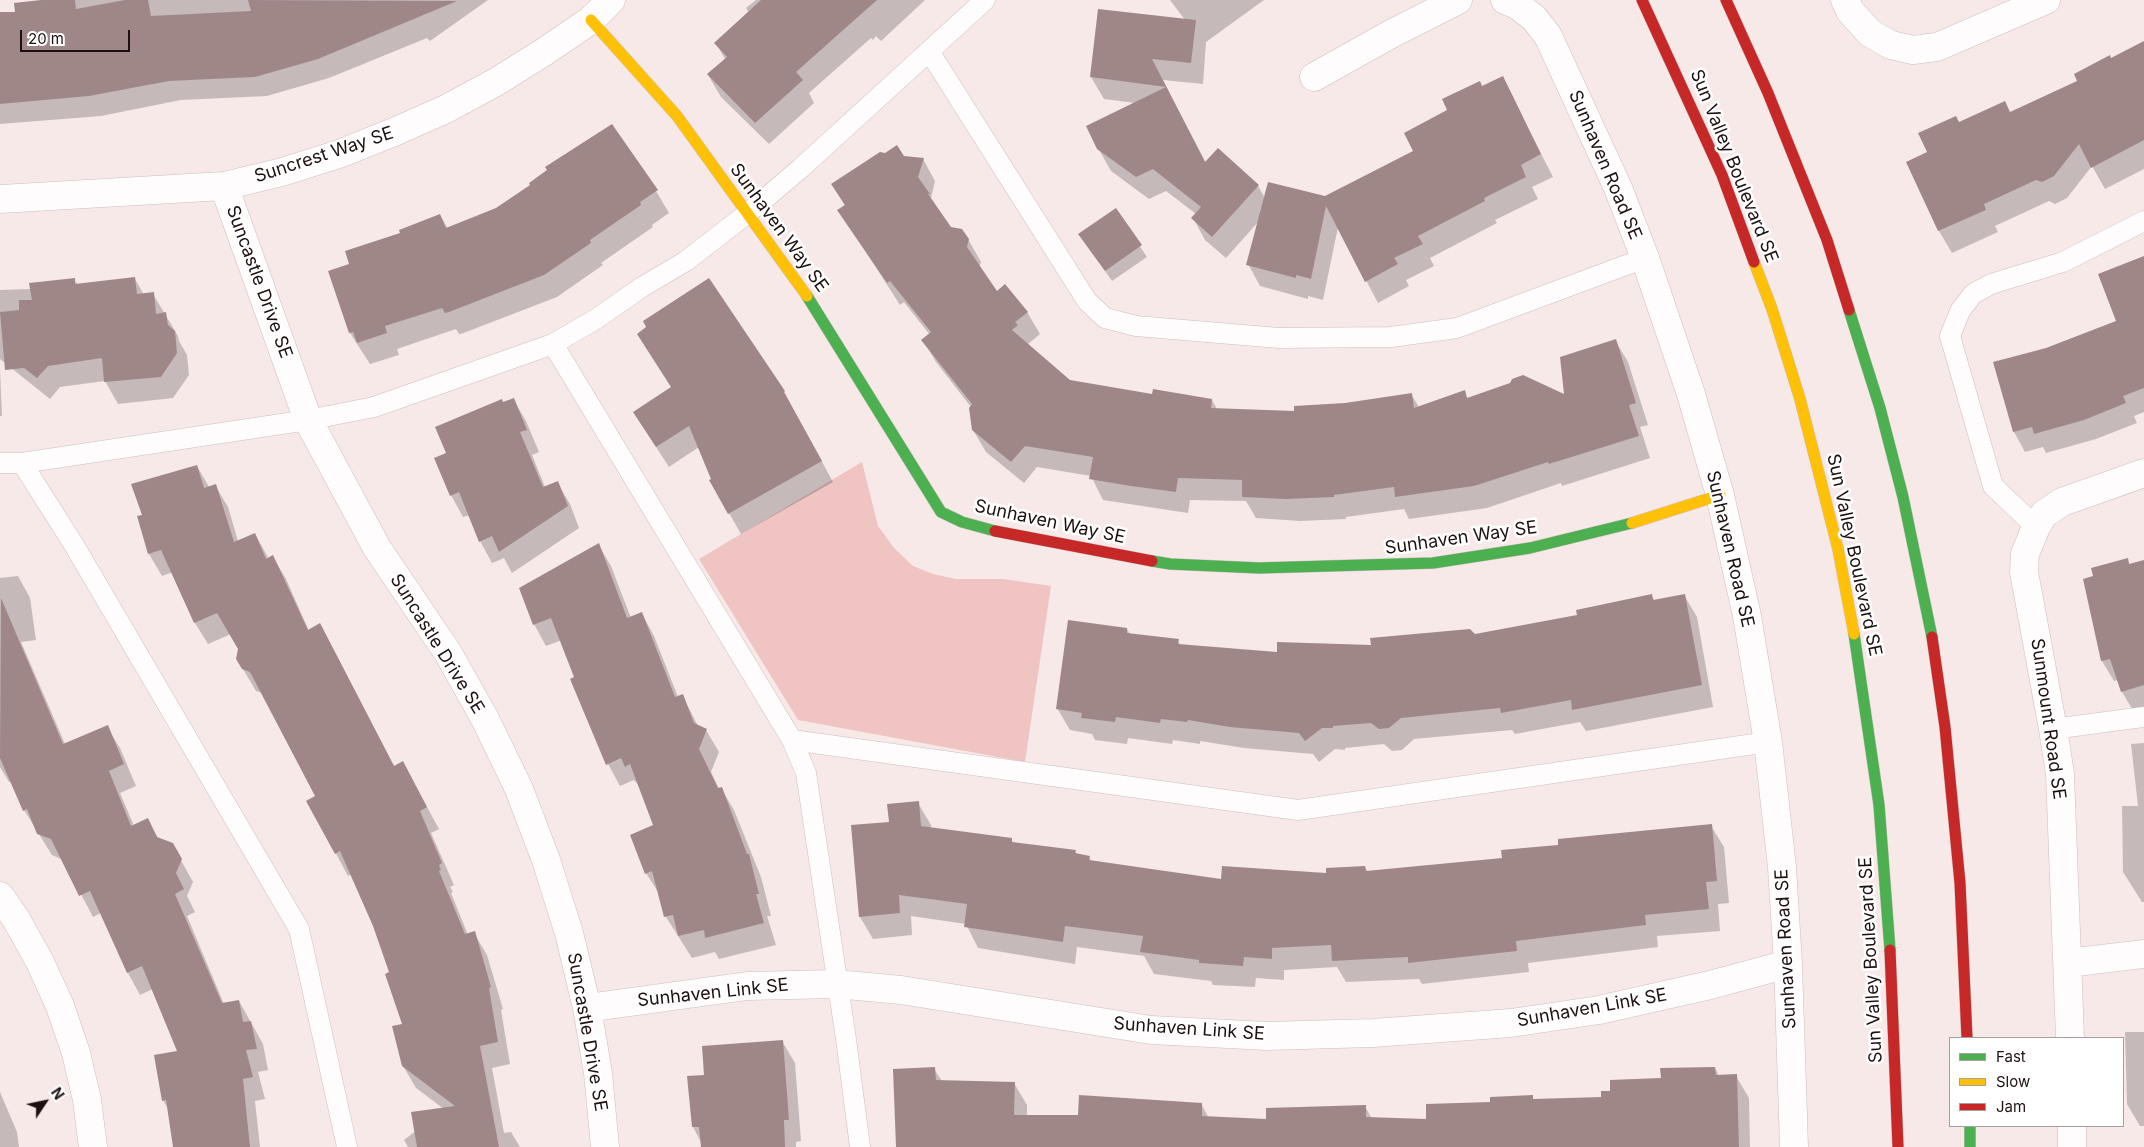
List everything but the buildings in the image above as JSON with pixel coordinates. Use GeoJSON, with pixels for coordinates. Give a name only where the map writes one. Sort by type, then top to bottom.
{"type":"FeatureCollection","features":[{"type":"Feature","properties":{"kind":"main road","name":"Sun Valley Boulevard SE"},"geometry":{"type":"LineString","coordinates":[[1642,0],[1722,175],[1772,309],[1800,399],[1838,549],[1856,642],[1879,805],[1892,984],[1898,1147]]}},
{"type":"Feature","properties":{"kind":"main road"},"geometry":{"type":"LineString","coordinates":[[1726,0],[1768,93],[1827,240],[1880,408],[1903,497],[1935,653],[1945,728],[1960,882],[1967,1037]]}},
{"type":"Feature","properties":{"kind":"main road","name":"Sunhaven Way SE"},"geometry":{"type":"LineString","coordinates":[[591,20],[677,116],[818,312],[940,512],[962,522],[992,530],[1170,564],[1259,568],[1378,566],[1433,563],[1530,548],[1633,523],[1720,495]]}},
{"type":"Feature","properties":{"kind":"main road"},"geometry":{"type":"LineString","coordinates":[[1970,1127],[1970,1147]]}},
{"type":"Feature","properties":{"kind":"street","name":"Suncrest Way SE"},"geometry":{"type":"LineString","coordinates":[[0,199],[224,186],[282,172],[330,157],[446,109],[496,82],[591,20],[611,0]]}},
{"type":"Feature","properties":{"kind":"street"},"geometry":{"type":"LineString","coordinates":[[1314,77],[1391,34],[1458,0]]}},
{"type":"Feature","properties":{"kind":"street","name":"Sunhaven Road SE"},"geometry":{"type":"LineString","coordinates":[[1505,0],[1517,5],[1534,18],[1548,36],[1618,188],[1645,258],[1691,394],[1720,495],[1747,616],[1768,742],[1782,867],[1788,964],[1794,1147]]}},
{"type":"Feature","properties":{"kind":"street"},"geometry":{"type":"LineString","coordinates":[[1845,0],[1850,11],[1870,34],[1891,45],[1913,50],[1937,46],[2046,0]]}},
{"type":"Feature","properties":{"kind":"street","name":"Suncastle Drive SE"},"geometry":{"type":"LineString","coordinates":[[224,186],[308,420],[376,548],[448,653],[485,719],[519,789],[546,860],[569,933],[587,1008],[598,1073],[605,1147]]}},
{"type":"Feature","properties":{"kind":"street","name":"Sunmount Road SE"},"geometry":{"type":"LineString","coordinates":[[2070,1037],[2060,774],[2024,572],[2025,554],[2044,514],[2062,502],[2144,473]]}},
{"type":"Feature","properties":{"kind":"street"},"geometry":{"type":"LineString","coordinates":[[0,896],[16,919],[40,962],[60,1006],[76,1053],[87,1100],[92,1147]]}},
{"type":"Feature","properties":{"kind":"street"},"geometry":{"type":"LineString","coordinates":[[2068,963],[2144,954]]}},
{"type":"Feature","properties":{"kind":"street","name":"Sunhaven Link SE"},"geometry":{"type":"LineString","coordinates":[[587,1008],[747,986],[836,984],[901,990],[1151,1030],[1276,1036],[1374,1033],[1511,1023],[1599,1010],[1710,985],[1788,964]]}},
{"type":"Feature","properties":{"kind":"street"},"geometry":{"type":"LineString","coordinates":[[2072,1127],[2072,1147]]}},
{"type":"Feature","properties":{"kind":"lane"},"geometry":{"type":"LineString","coordinates":[[0,463],[22,463],[308,420],[374,407],[553,344],[596,320],[642,287],[686,261],[748,213],[801,168],[985,0]]}},
{"type":"Feature","properties":{"kind":"lane"},"geometry":{"type":"LineString","coordinates":[[929,50],[1087,301],[1105,318],[1136,326],[1279,338],[1391,337],[1457,328],[1645,258]]}},
{"type":"Feature","properties":{"kind":"lane"},"geometry":{"type":"LineString","coordinates":[[2036,528],[1992,486],[1950,336],[1960,311],[1973,294],[1991,284],[2063,262],[2144,222]]}},
{"type":"Feature","properties":{"kind":"lane"},"geometry":{"type":"LineString","coordinates":[[553,344],[792,740],[806,773],[836,984],[846,1039],[860,1147]]}},
{"type":"Feature","properties":{"kind":"lane"},"geometry":{"type":"LineString","coordinates":[[22,463],[74,545],[299,929],[347,1147]]}},
{"type":"Feature","properties":{"kind":"lane"},"geometry":{"type":"LineString","coordinates":[[2053,728],[2144,717]]}},
{"type":"Feature","properties":{"kind":"lane"},"geometry":{"type":"LineString","coordinates":[[792,740],[1298,810],[1768,742]]}},
{"type":"Feature","properties":{"kind":"shaded area"},"geometry":{"type":"Polygon","coordinates":[[[862,462],[878,526],[894,548],[913,566],[933,574],[956,579],[1003,579],[1051,586],[1025,762],[798,720],[699,559],[862,462]]]}},
{"type":"Feature","properties":{"kind":"traffic: fast"},"geometry":{"type":"LineString","coordinates":[[807,296],[941,512],[962,522],[995,531]]}},
{"type":"Feature","properties":{"kind":"traffic: fast"},"geometry":{"type":"LineString","coordinates":[[1849,310],[1880,408],[1903,497],[1932,637]]}},
{"type":"Feature","properties":{"kind":"traffic: fast"},"geometry":{"type":"LineString","coordinates":[[1152,561],[1170,564],[1259,568],[1433,563],[1530,548],[1632,523]]}},
{"type":"Feature","properties":{"kind":"traffic: fast"},"geometry":{"type":"LineString","coordinates":[[1854,634],[1879,805],[1890,950]]}},
{"type":"Feature","properties":{"kind":"traffic: fast"},"geometry":{"type":"LineString","coordinates":[[1970,1127],[1970,1147]]}},
{"type":"Feature","properties":{"kind":"traffic: slow"},"geometry":{"type":"LineString","coordinates":[[591,20],[677,116],[807,296]]}},
{"type":"Feature","properties":{"kind":"traffic: slow"},"geometry":{"type":"LineString","coordinates":[[1754,262],[1772,309],[1800,399],[1838,549],[1854,634]]}},
{"type":"Feature","properties":{"kind":"traffic: slow"},"geometry":{"type":"LineString","coordinates":[[1632,523],[1720,495]]}},
{"type":"Feature","properties":{"kind":"traffic: jam"},"geometry":{"type":"LineString","coordinates":[[1642,0],[1722,175],[1754,262]]}},
{"type":"Feature","properties":{"kind":"traffic: jam"},"geometry":{"type":"LineString","coordinates":[[1726,0],[1768,93],[1827,240],[1849,310]]}},
{"type":"Feature","properties":{"kind":"traffic: jam"},"geometry":{"type":"LineString","coordinates":[[995,531],[1152,561]]}},
{"type":"Feature","properties":{"kind":"traffic: jam"},"geometry":{"type":"LineString","coordinates":[[1932,637],[1945,727],[1960,883],[1967,1037]]}},
{"type":"Feature","properties":{"kind":"traffic: jam"},"geometry":{"type":"LineString","coordinates":[[1890,950],[1898,1147]]}}]}
